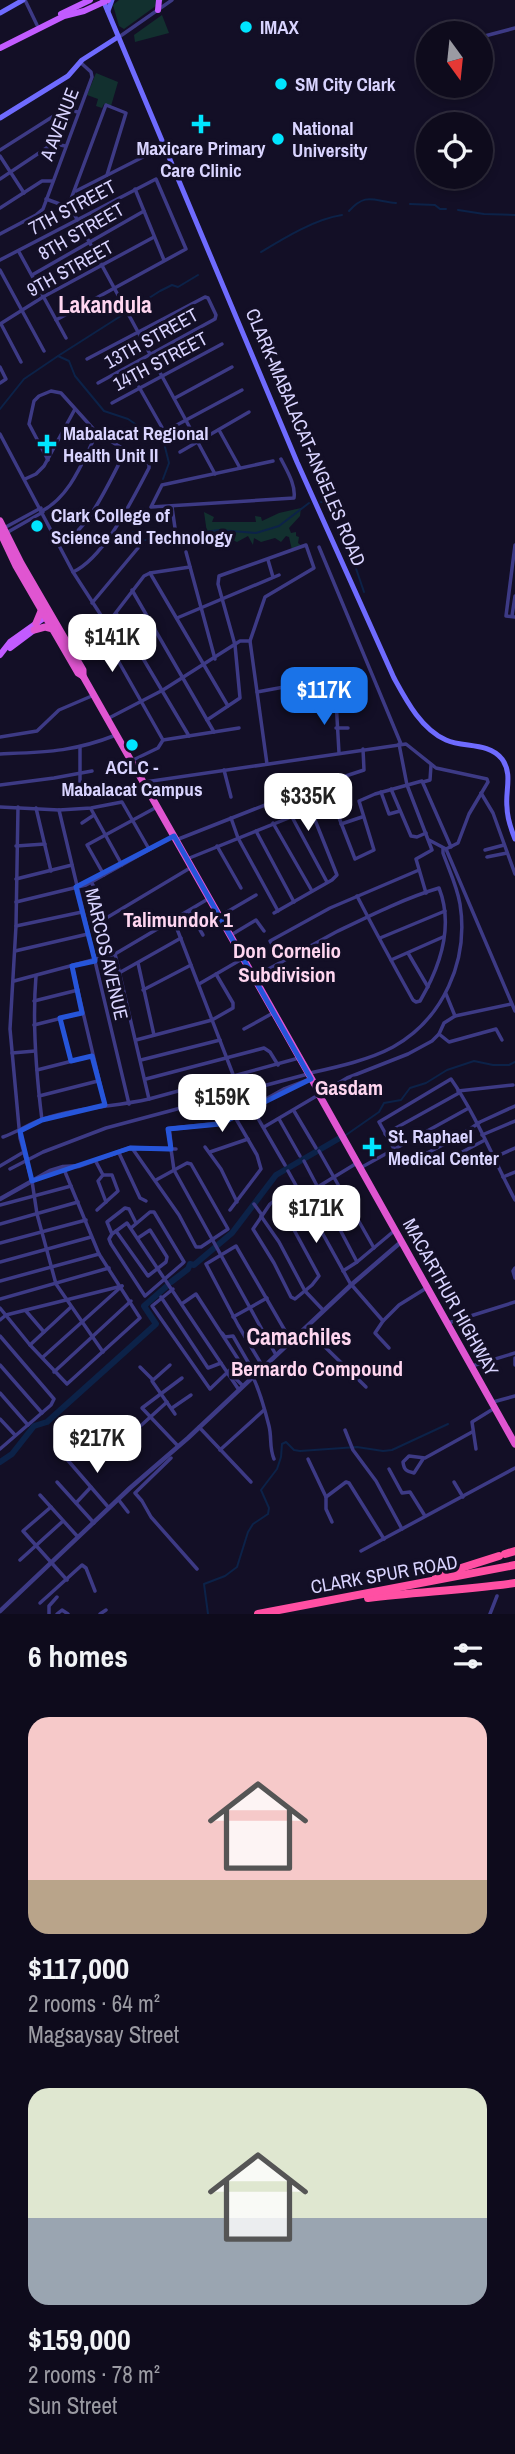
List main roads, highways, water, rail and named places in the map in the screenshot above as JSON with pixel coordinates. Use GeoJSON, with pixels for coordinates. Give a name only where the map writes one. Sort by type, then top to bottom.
{"type":"FeatureCollection","features":[{"type":"Feature","properties":{"kind":"highway","name":"MACARTHUR HIGHWAY"},"geometry":{"type":"LineString","coordinates":[[2,530],[47,616],[83,670],[83,676]]}},
{"type":"Feature","properties":{"kind":"highway","name":"MACARTHUR HIGHWAY"},"geometry":{"type":"LineString","coordinates":[[47,616],[52,629],[108,719],[310,1076]]}},
{"type":"Feature","properties":{"kind":"highway"},"geometry":{"type":"LineString","coordinates":[[35,627],[47,616]]}},
{"type":"Feature","properties":{"kind":"highway"},"geometry":{"type":"LineString","coordinates":[[35,627],[52,629]]}},
{"type":"Feature","properties":{"kind":"highway","name":"MACARTHUR HIGHWAY"},"geometry":{"type":"LineString","coordinates":[[288,1037],[318,1095],[360,1164],[514,1439]]}},
{"type":"Feature","properties":{"kind":"highway"},"geometry":{"type":"LineString","coordinates":[[330,1600],[434,1577],[515,1551]]}},
{"type":"Feature","properties":{"kind":"highway","name":"CLARK SPUR ROAD"},"geometry":{"type":"LineString","coordinates":[[258,1614],[515,1567]]}},
{"type":"Feature","properties":{"kind":"highway","name":"CLARK SPUR ROAD"},"geometry":{"type":"LineString","coordinates":[[281,1614],[515,1567]]}},
{"type":"Feature","properties":{"kind":"highway"},"geometry":{"type":"LineString","coordinates":[[365,1598],[515,1583]]}},
{"type":"Feature","properties":{"kind":"main road"},"geometry":{"type":"LineString","coordinates":[[0,13],[24,0]]}},
{"type":"Feature","properties":{"kind":"main road"},"geometry":{"type":"LineString","coordinates":[[0,46],[37,25],[107,0]]}},
{"type":"Feature","properties":{"kind":"main road","name":"CLARK-MABALACAT-ANGELES ROAD"},"geometry":{"type":"LineString","coordinates":[[107,0],[108,11],[118,37],[297,461],[394,678],[411,708],[438,736],[455,744],[482,747],[501,759],[508,779],[507,810],[515,839]]}},
{"type":"Feature","properties":{"kind":"main road"},"geometry":{"type":"LineString","coordinates":[[158,10],[159,0]]}},
{"type":"Feature","properties":{"kind":"main road"},"geometry":{"type":"LineString","coordinates":[[0,46],[91,4],[108,11]]}},
{"type":"Feature","properties":{"kind":"main road"},"geometry":{"type":"LineString","coordinates":[[0,118],[68,75],[80,62],[118,37]]}},
{"type":"Feature","properties":{"kind":"main road"},"geometry":{"type":"LineString","coordinates":[[0,655],[47,616]]}},
{"type":"Feature","properties":{"kind":"waterway"},"geometry":{"type":"LineString","coordinates":[[349,211],[365,200],[396,203]]}},
{"type":"Feature","properties":{"kind":"waterway"},"geometry":{"type":"LineString","coordinates":[[410,204],[435,205],[446,209]]}},
{"type":"Feature","properties":{"kind":"waterway"},"geometry":{"type":"LineString","coordinates":[[458,210],[515,215]]}},
{"type":"Feature","properties":{"kind":"waterway"},"geometry":{"type":"LineString","coordinates":[[261,252],[311,225],[342,215]]}},
{"type":"Feature","properties":{"kind":"waterway"},"geometry":{"type":"LineString","coordinates":[[58,356],[160,291],[172,285],[178,287],[198,275]]}},
{"type":"Feature","properties":{"kind":"waterway"},"geometry":{"type":"LineString","coordinates":[[0,409],[24,379],[58,356],[69,361],[75,376],[104,411],[128,419],[163,439],[169,463],[163,479]]}},
{"type":"Feature","properties":{"kind":"waterway"},"geometry":{"type":"LineString","coordinates":[[321,502],[329,502],[348,545],[364,592]]}},
{"type":"Feature","properties":{"kind":"waterway"},"geometry":{"type":"LineString","coordinates":[[133,532],[138,541],[219,530],[256,533],[279,526],[309,503]]}},
{"type":"Feature","properties":{"kind":"waterway"},"geometry":{"type":"LineString","coordinates":[[346,1135],[379,1112],[384,1103],[401,1100],[410,1088],[426,1083],[447,1070],[474,1061],[493,1065],[509,1065],[515,1062]]}},
{"type":"Feature","properties":{"kind":"waterway"},"geometry":{"type":"LineString","coordinates":[[171,1282],[188,1269],[190,1264],[194,1265],[232,1233],[276,1175],[338,1139]]}},
{"type":"Feature","properties":{"kind":"waterway"},"geometry":{"type":"LineString","coordinates":[[0,1462],[12,1454],[34,1426],[47,1422],[156,1324],[144,1306],[167,1286]]}},
{"type":"Feature","properties":{"kind":"waterway"},"geometry":{"type":"LineString","coordinates":[[208,1614],[204,1584],[225,1576],[237,1567],[248,1532],[253,1524],[268,1514],[269,1508],[261,1490],[277,1469],[282,1444],[286,1442],[294,1450],[300,1451],[357,1447],[392,1450],[448,1424]]}},
{"type":"Feature","properties":{"kind":"place","name":"IMAX"},"geometry":{"type":"Point","coordinates":[246,27]}},
{"type":"Feature","properties":{"kind":"place","name":"SM City Clark"},"geometry":{"type":"Point","coordinates":[281,84]}},
{"type":"Feature","properties":{"kind":"place","name":"Maxicare Primary Care Clinic"},"geometry":{"type":"Point","coordinates":[201,124]}},
{"type":"Feature","properties":{"kind":"place","name":"National University"},"geometry":{"type":"Point","coordinates":[278,139]}},
{"type":"Feature","properties":{"kind":"place","name":"Mabalacat Regional Health Unit II"},"geometry":{"type":"Point","coordinates":[47,444]}},
{"type":"Feature","properties":{"kind":"place","name":"Clark College of Science and Technology"},"geometry":{"type":"Point","coordinates":[37,526]}},
{"type":"Feature","properties":{"kind":"place","name":"ACLC - Mabalacat Campus"},"geometry":{"type":"Point","coordinates":[132,745]}},
{"type":"Feature","properties":{"kind":"place","name":"St. Raphael Medical Center"},"geometry":{"type":"Point","coordinates":[372,1147]}},
{"type":"Feature","properties":{"kind":"district","name":"Lakandula"},"geometry":{"type":"Point","coordinates":[105,305]}},
{"type":"Feature","properties":{"kind":"district","name":"Talimundok 1"},"geometry":{"type":"Point","coordinates":[178,920]}},
{"type":"Feature","properties":{"kind":"district","name":"Don Cornelio Subdivision"},"geometry":{"type":"Point","coordinates":[287,963]}},
{"type":"Feature","properties":{"kind":"district","name":"Gasdam"},"geometry":{"type":"Point","coordinates":[349,1088]}},
{"type":"Feature","properties":{"kind":"district","name":"Camachiles"},"geometry":{"type":"Point","coordinates":[299,1337]}},
{"type":"Feature","properties":{"kind":"district","name":"Bernardo Compound"},"geometry":{"type":"Point","coordinates":[317,1369]}}]}
